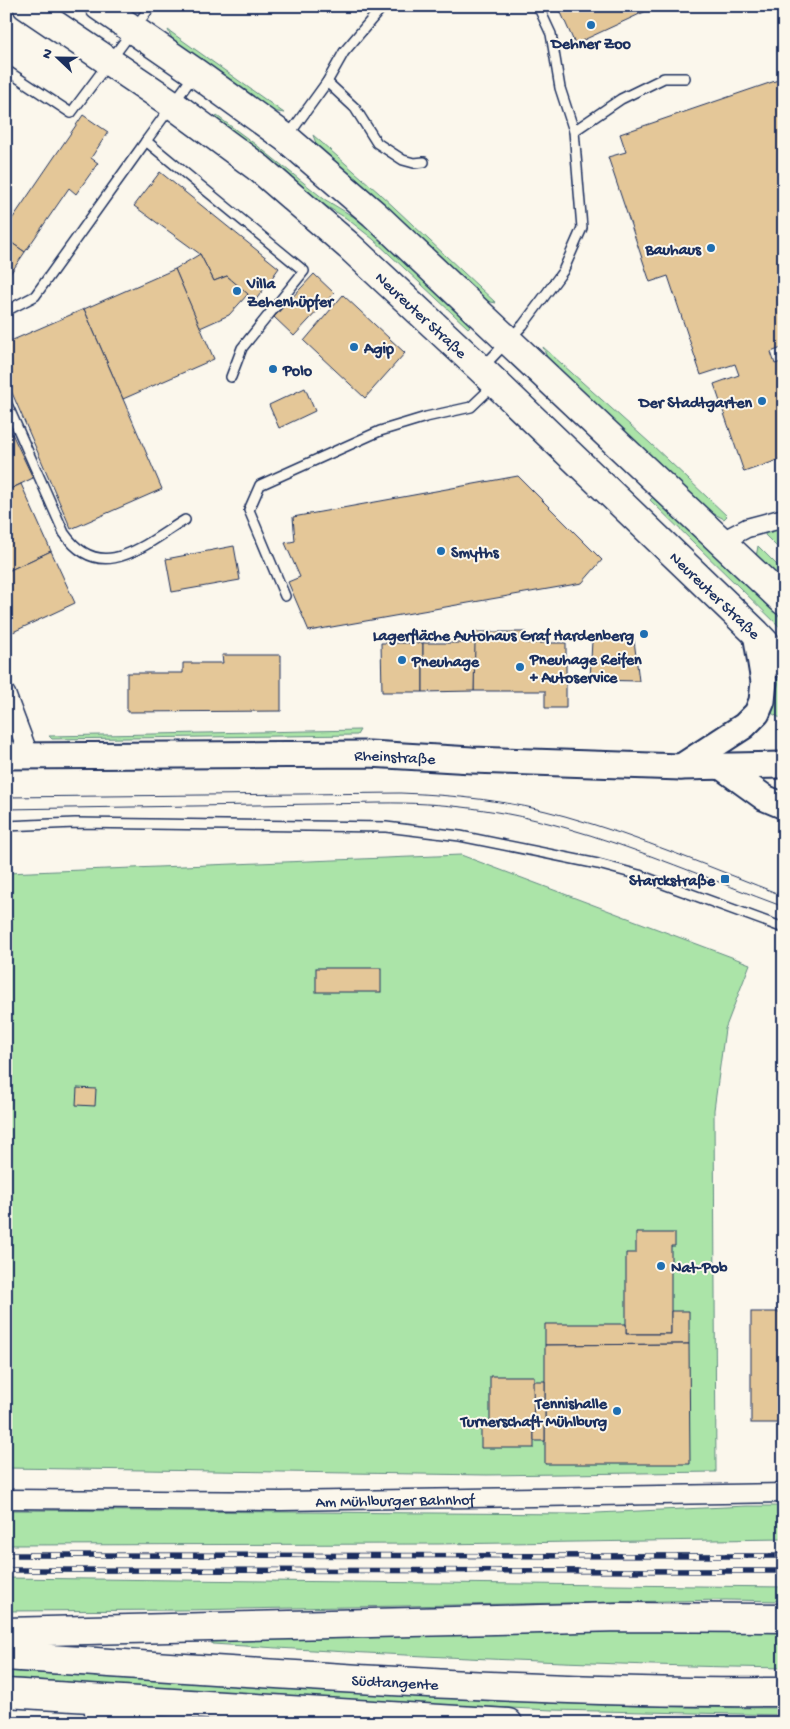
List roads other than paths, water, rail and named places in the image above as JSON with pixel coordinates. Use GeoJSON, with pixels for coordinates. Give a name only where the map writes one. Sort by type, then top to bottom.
{"type":"FeatureCollection","features":[{"type":"Feature","properties":{"kind":"main road","name":"Neureuter Straße"},"geometry":{"type":"LineString","coordinates":[[27,6],[172,104],[260,169],[349,246],[489,376],[756,633],[784,663]]}},
{"type":"Feature","properties":{"kind":"main road"},"geometry":{"type":"LineString","coordinates":[[98,6],[286,138],[374,214],[784,601]]}},
{"type":"Feature","properties":{"kind":"main road"},"geometry":{"type":"LineString","coordinates":[[681,767],[744,726],[757,713],[764,691],[756,633]]}},
{"type":"Feature","properties":{"kind":"main road","name":"Rheinstraße"},"geometry":{"type":"LineString","coordinates":[[18,756],[369,754],[681,767],[784,765]]}},
{"type":"Feature","properties":{"kind":"main road"},"geometry":{"type":"LineString","coordinates":[[722,767],[765,798],[784,806]]}},
{"type":"Feature","properties":{"kind":"main road"},"geometry":{"type":"LineString","coordinates":[[6,1632],[620,1617],[784,1618]]}},
{"type":"Feature","properties":{"kind":"main road","name":"Südtangente"},"geometry":{"type":"LineString","coordinates":[[6,1656],[351,1679],[678,1692],[784,1692]]}},
{"type":"Feature","properties":{"kind":"main road"},"geometry":{"type":"LineString","coordinates":[[10,1693],[147,1723]]}},
{"type":"Feature","properties":{"kind":"main road"},"geometry":{"type":"LineString","coordinates":[[10,1693],[508,1723]]}},
{"type":"Feature","properties":{"kind":"street"},"geometry":{"type":"LineString","coordinates":[[720,542],[747,528],[784,518]]}},
{"type":"Feature","properties":{"kind":"street"},"geometry":{"type":"LineString","coordinates":[[6,694],[18,756]]}},
{"type":"Feature","properties":{"kind":"street","name":"Am Mühlburger Bahnhof"},"geometry":{"type":"LineString","coordinates":[[6,1499],[281,1501],[784,1493]]}},
{"type":"Feature","properties":{"kind":"lane"},"geometry":{"type":"LineString","coordinates":[[6,70],[71,113],[151,6]]}},
{"type":"Feature","properties":{"kind":"lane"},"geometry":{"type":"LineString","coordinates":[[286,138],[327,82],[344,52],[383,6]]}},
{"type":"Feature","properties":{"kind":"lane"},"geometry":{"type":"LineString","coordinates":[[285,596],[249,510],[260,485],[380,430],[471,407],[509,341],[563,271],[582,228],[574,131],[560,88],[551,34],[538,6]]}},
{"type":"Feature","properties":{"kind":"lane"},"geometry":{"type":"LineString","coordinates":[[6,311],[35,296],[196,73]]}},
{"type":"Feature","properties":{"kind":"lane"},"geometry":{"type":"LineString","coordinates":[[574,131],[621,99],[664,78],[685,78]]}},
{"type":"Feature","properties":{"kind":"lane"},"geometry":{"type":"LineString","coordinates":[[327,82],[354,108],[377,143],[403,160],[414,163],[424,162]]}},
{"type":"Feature","properties":{"kind":"lane"},"geometry":{"type":"LineString","coordinates":[[146,141],[304,271],[242,348],[231,377]]}},
{"type":"Feature","properties":{"kind":"lane"},"geometry":{"type":"LineString","coordinates":[[6,402],[64,533],[72,544],[81,551],[93,558],[104,560],[126,556],[185,520]]}},
{"type":"Feature","properties":{"kind":"lane"},"geometry":{"type":"LineString","coordinates":[[6,826],[84,823],[386,827],[460,836],[598,864],[639,875],[784,928]]}},
{"type":"Feature","properties":{"kind":"tram line"},"geometry":{"type":"LineString","coordinates":[[6,797],[400,793],[484,800],[525,806],[593,824],[676,853],[784,896]]}},
{"type":"Feature","properties":{"kind":"tram line"},"geometry":{"type":"LineString","coordinates":[[6,809],[380,803],[472,808],[518,816],[591,835],[647,854],[784,907]]}},
{"type":"Feature","properties":{"kind":"railway"},"geometry":{"type":"LineString","coordinates":[[6,1555],[784,1556]]}},
{"type":"Feature","properties":{"kind":"railway"},"geometry":{"type":"LineString","coordinates":[[6,1570],[784,1571]]}},
{"type":"Feature","properties":{"kind":"place","name":"Dehner Zoo"},"geometry":{"type":"Point","coordinates":[591,25]}},
{"type":"Feature","properties":{"kind":"place","name":"Bauhaus"},"geometry":{"type":"Point","coordinates":[711,248]}},
{"type":"Feature","properties":{"kind":"place","name":"Villa Zehenhüpfer"},"geometry":{"type":"Point","coordinates":[237,291]}},
{"type":"Feature","properties":{"kind":"place","name":"Agip"},"geometry":{"type":"Point","coordinates":[354,347]}},
{"type":"Feature","properties":{"kind":"place","name":"Polo"},"geometry":{"type":"Point","coordinates":[273,369]}},
{"type":"Feature","properties":{"kind":"place","name":"Der Stadtgarten"},"geometry":{"type":"Point","coordinates":[762,401]}},
{"type":"Feature","properties":{"kind":"place","name":"Smyths"},"geometry":{"type":"Point","coordinates":[441,551]}},
{"type":"Feature","properties":{"kind":"place","name":"Lagerfläche Autohaus Graf Hardenberg"},"geometry":{"type":"Point","coordinates":[644,634]}},
{"type":"Feature","properties":{"kind":"place","name":"Pneuhage"},"geometry":{"type":"Point","coordinates":[402,660]}},
{"type":"Feature","properties":{"kind":"place","name":"Pneuhage Reifen + Autoservice"},"geometry":{"type":"Point","coordinates":[520,667]}},
{"type":"Feature","properties":{"kind":"place","name":"Starckstraße"},"geometry":{"type":"Point","coordinates":[725,879]}},
{"type":"Feature","properties":{"kind":"place","name":"Nat-Pob"},"geometry":{"type":"Point","coordinates":[661,1266]}},
{"type":"Feature","properties":{"kind":"place","name":"Tennishalle Turnerschaft Mühlburg"},"geometry":{"type":"Point","coordinates":[617,1411]}}]}
